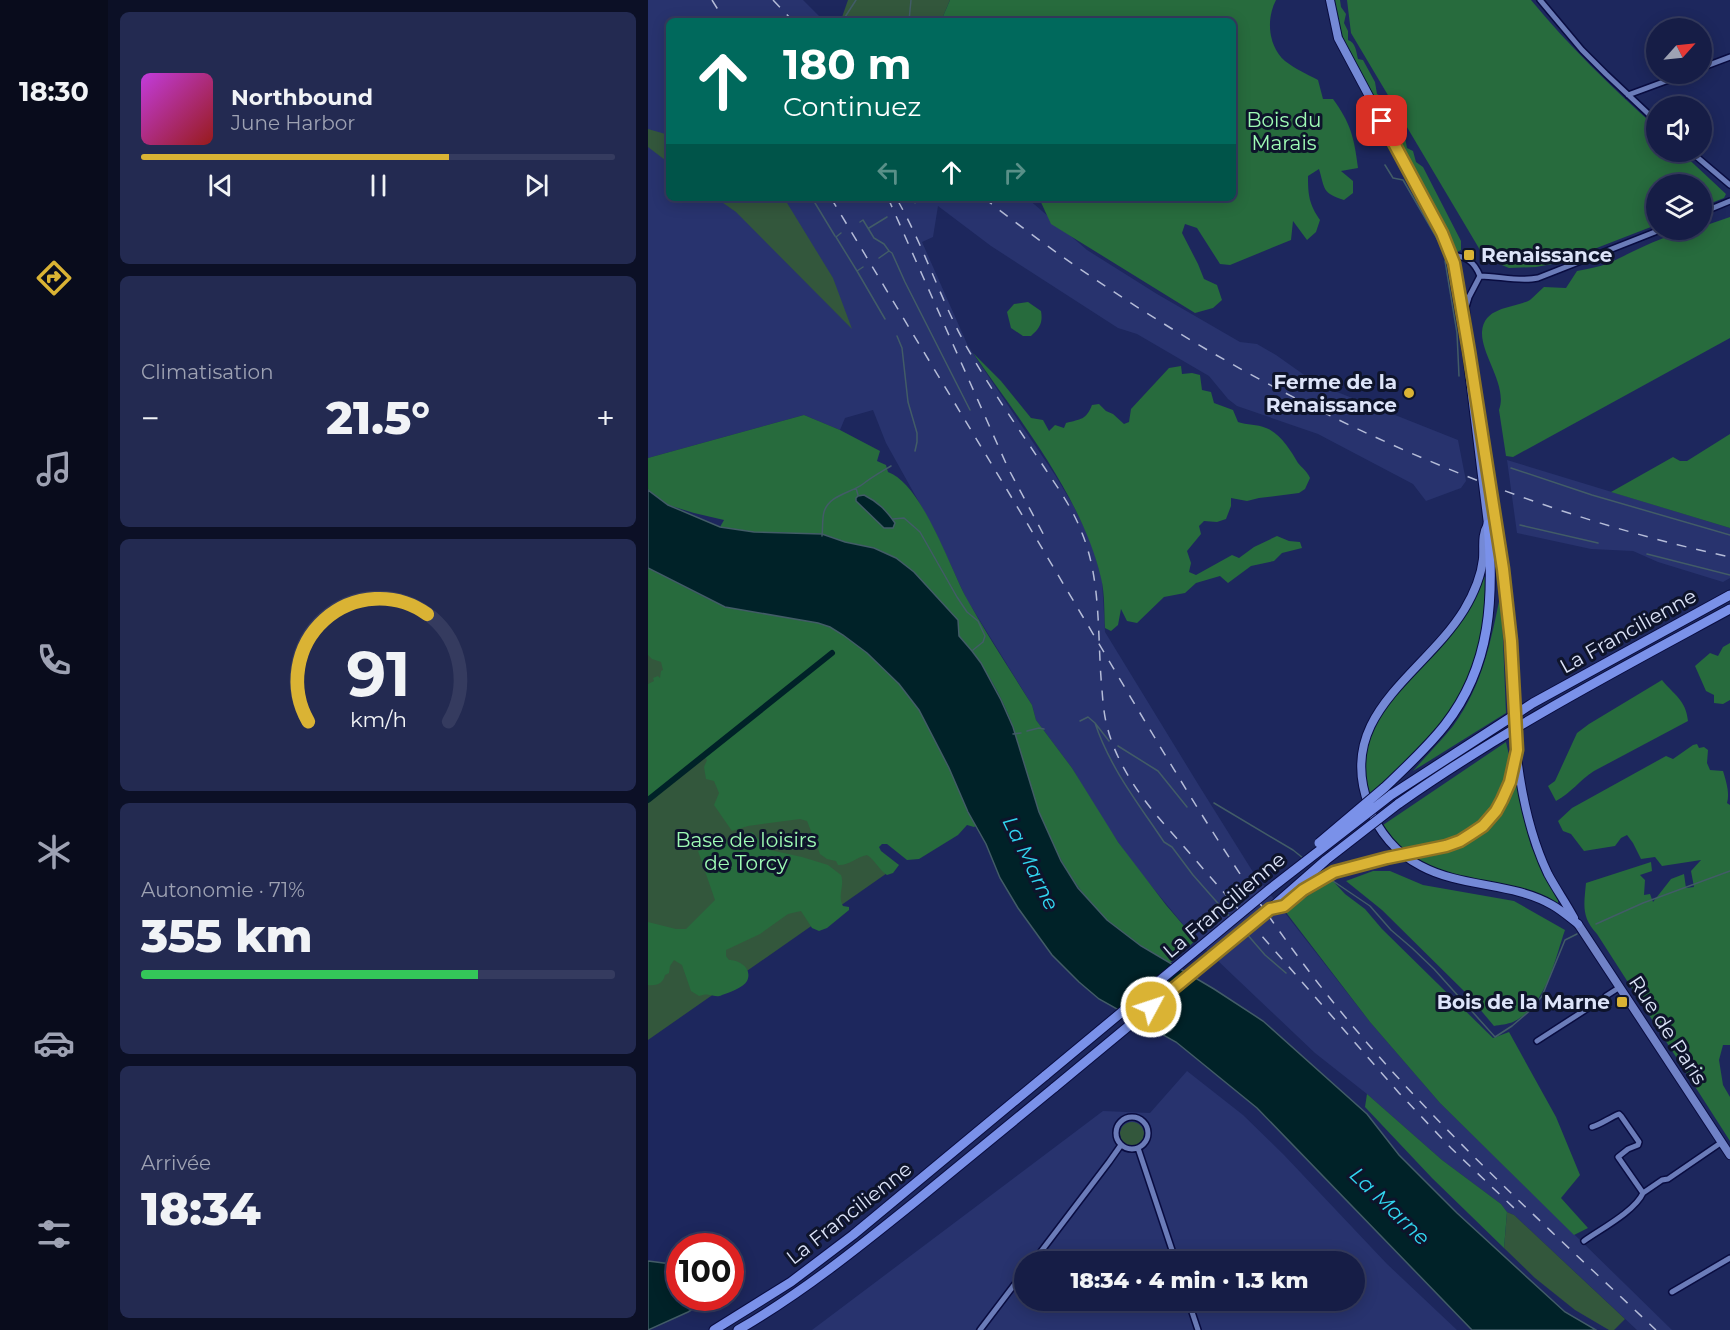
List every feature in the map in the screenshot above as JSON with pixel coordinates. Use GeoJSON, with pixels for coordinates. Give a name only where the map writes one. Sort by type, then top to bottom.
{"type":"FeatureCollection","features":[{"type":"Feature","properties":{"kind":"highway"},"geometry":{"type":"LineString","coordinates":[[1387,791],[1409,763],[1445,725],[1466,691],[1480,656],[1491,606],[1492,573],[1488,524]]}},
{"type":"Feature","properties":{"kind":"highway","name":"La Francilienne"},"geometry":{"type":"LineString","coordinates":[[714,1330],[791,1282],[853,1235],[1387,791],[1533,703],[1730,595]]}},
{"type":"Feature","properties":{"kind":"highway","name":"La Francilienne"},"geometry":{"type":"LineString","coordinates":[[738,1330],[861,1246],[1270,909],[1326,860],[1398,804],[1439,775],[1504,735],[1730,609]]}},
{"type":"Feature","properties":{"kind":"highway"},"geometry":{"type":"LineString","coordinates":[[1270,909],[1284,906],[1303,890],[1334,872],[1460,841],[1483,826],[1496,811],[1510,782],[1517,750]]}},
{"type":"Feature","properties":{"kind":"main road"},"geometry":{"type":"LineString","coordinates":[[1330,0],[1338,38],[1442,233],[1454,263],[1503,569],[1511,641],[1520,787],[1532,834],[1549,875],[1578,924]]}},
{"type":"Feature","properties":{"kind":"main road"},"geometry":{"type":"LineString","coordinates":[[1450,255],[1467,355],[1488,524],[1483,532],[1483,559],[1480,575],[1464,610],[1436,646],[1381,706],[1371,725],[1364,744],[1362,760],[1365,798],[1372,816],[1392,844],[1422,867],[1448,877],[1532,896],[1551,904],[1578,924]]}},
{"type":"Feature","properties":{"kind":"main road","name":"Rue de Paris"},"geometry":{"type":"LineString","coordinates":[[1578,924],[1730,1155]]}},
{"type":"Feature","properties":{"kind":"street"},"geometry":{"type":"LineString","coordinates":[[1540,0],[1582,50],[1646,112]]}},
{"type":"Feature","properties":{"kind":"street"},"geometry":{"type":"LineString","coordinates":[[1712,64],[1730,57]]}},
{"type":"Feature","properties":{"kind":"street"},"geometry":{"type":"LineString","coordinates":[[1628,95],[1658,84]]}},
{"type":"Feature","properties":{"kind":"street"},"geometry":{"type":"LineString","coordinates":[[1703,162],[1730,185]]}},
{"type":"Feature","properties":{"kind":"street"},"geometry":{"type":"LineString","coordinates":[[1712,208],[1730,201]]}},
{"type":"Feature","properties":{"kind":"street"},"geometry":{"type":"LineString","coordinates":[[1480,276],[1538,278],[1646,236]]}},
{"type":"Feature","properties":{"kind":"street"},"geometry":{"type":"LineString","coordinates":[[1450,255],[1468,258],[1480,276]]}},
{"type":"Feature","properties":{"kind":"street"},"geometry":{"type":"LineString","coordinates":[[1469,351],[1466,307],[1480,276]]}},
{"type":"Feature","properties":{"kind":"street"},"geometry":{"type":"LineString","coordinates":[[1606,996],[1620,987]]}},
{"type":"Feature","properties":{"kind":"street"},"geometry":{"type":"LineString","coordinates":[[1537,1041],[1596,1003]]}},
{"type":"Feature","properties":{"kind":"street"},"geometry":{"type":"LineString","coordinates":[[1592,1127],[1619,1114],[1621,1116],[1639,1142],[1638,1145],[1618,1157],[1643,1192]]}},
{"type":"Feature","properties":{"kind":"street"},"geometry":{"type":"LineString","coordinates":[[1127,1118],[1138,1118],[1146,1125],[1148,1136],[1138,1148],[1129,1149],[1121,1145],[1116,1135],[1118,1124],[1127,1118]]}},
{"type":"Feature","properties":{"kind":"street"},"geometry":{"type":"LineString","coordinates":[[1584,1241],[1628,1210],[1641,1198],[1643,1192],[1662,1180],[1668,1179],[1722,1142]]}},
{"type":"Feature","properties":{"kind":"street"},"geometry":{"type":"LineString","coordinates":[[1041,1251],[1121,1145]]}},
{"type":"Feature","properties":{"kind":"street"},"geometry":{"type":"LineString","coordinates":[[1138,1148],[1173,1251]]}},
{"type":"Feature","properties":{"kind":"street"},"geometry":{"type":"LineString","coordinates":[[1672,1292],[1730,1258]]}},
{"type":"Feature","properties":{"kind":"street"},"geometry":{"type":"LineString","coordinates":[[980,1330],[1014,1285]]}},
{"type":"Feature","properties":{"kind":"street"},"geometry":{"type":"LineString","coordinates":[[1192,1311],[1198,1330]]}},
{"type":"Feature","properties":{"kind":"shaded area"},"geometry":{"type":"Polygon","coordinates":[[[648,0],[803,0],[821,18],[666,18],[666,201],[1030,201],[1087,250],[1240,342],[1257,344],[1317,384],[1458,440],[1466,481],[1461,488],[1426,501],[1413,484],[1318,434],[1237,406],[1228,399],[1209,376],[1137,334],[1118,328],[991,246],[938,206],[933,237],[922,242],[968,346],[1055,475],[1091,541],[1102,580],[1105,632],[1253,872],[1370,1022],[1440,1103],[1672,1330],[1637,1330],[1514,1215],[1507,1212],[1501,1204],[1442,1160],[1367,1094],[1315,1053],[1196,940],[1134,865],[1102,819],[1072,768],[1036,720],[1032,705],[966,598],[934,529],[886,443],[873,410],[845,418],[840,430],[804,415],[648,458],[648,0]]]}},
{"type":"Feature","properties":{"kind":"shaded area"},"geometry":{"type":"Polygon","coordinates":[[[1507,460],[1730,528],[1730,578],[1723,582],[1658,562],[1633,551],[1591,549],[1517,533],[1507,460]]]}},
{"type":"Feature","properties":{"kind":"shaded area"},"geometry":{"type":"Polygon","coordinates":[[[1187,1071],[1243,1115],[1387,1264],[1457,1330],[812,1330],[1103,1111],[1150,1113],[1187,1071]]]}},
{"type":"Feature","properties":{"kind":"green space"},"geometry":{"type":"Polygon","coordinates":[[[848,0],[950,0],[942,18],[842,18],[848,0]]]}},
{"type":"Feature","properties":{"kind":"green space","name":"Bois du Marais"},"geometry":{"type":"Polygon","coordinates":[[[950,0],[1276,0],[1271,15],[1270,32],[1279,55],[1297,69],[1318,80],[1323,99],[1333,99],[1348,124],[1358,168],[1341,171],[1353,181],[1353,193],[1344,200],[1332,195],[1324,186],[1319,169],[1308,176],[1310,199],[1320,220],[1316,232],[1307,240],[1293,221],[1291,240],[1230,265],[1220,264],[1197,228],[1185,224],[1182,233],[1204,279],[1217,285],[1222,300],[1213,308],[1195,313],[1051,224],[1040,201],[1236,201],[1236,18],[942,18],[950,0]]]}},
{"type":"Feature","properties":{"kind":"green space"},"geometry":{"type":"Polygon","coordinates":[[[1333,0],[1340,0],[1341,7],[1346,14],[1344,23],[1348,31],[1348,40],[1354,45],[1358,59],[1363,60],[1375,82],[1377,94],[1384,98],[1396,125],[1403,127],[1407,148],[1413,151],[1416,162],[1423,167],[1461,241],[1461,250],[1457,252],[1452,249],[1347,48],[1333,0]]]}},
{"type":"Feature","properties":{"kind":"green space"},"geometry":{"type":"Polygon","coordinates":[[[1347,0],[1531,0],[1591,66],[1646,118],[1646,162],[1692,162],[1705,174],[1646,174],[1646,229],[1558,263],[1509,268],[1492,261],[1480,250],[1351,33],[1347,0]]]}},
{"type":"Feature","properties":{"kind":"green space"},"geometry":{"type":"Polygon","coordinates":[[[648,129],[666,134],[666,161],[648,147],[648,129]]]}},
{"type":"Feature","properties":{"kind":"green space"},"geometry":{"type":"Polygon","coordinates":[[[1712,181],[1726,194],[1724,198],[1712,203],[1712,181]]]}},
{"type":"Feature","properties":{"kind":"green space"},"geometry":{"type":"Polygon","coordinates":[[[720,201],[786,201],[833,278],[852,329],[736,212],[720,201]]]}},
{"type":"Feature","properties":{"kind":"green space"},"geometry":{"type":"Polygon","coordinates":[[[1730,217],[1730,338],[1513,457],[1506,456],[1499,410],[1500,391],[1483,341],[1482,332],[1488,317],[1500,310],[1530,300],[1544,287],[1566,288],[1577,271],[1605,264],[1659,240],[1712,240],[1712,223],[1730,217]]]}},
{"type":"Feature","properties":{"kind":"green space"},"geometry":{"type":"Polygon","coordinates":[[[1028,302],[1041,311],[1042,319],[1039,328],[1031,336],[1023,336],[1011,328],[1007,312],[1014,304],[1028,302]]]}},
{"type":"Feature","properties":{"kind":"green space"},"geometry":{"type":"Polygon","coordinates":[[[973,353],[1001,381],[1031,418],[1043,420],[1049,431],[1055,425],[1064,428],[1066,423],[1088,414],[1092,405],[1099,404],[1124,424],[1129,422],[1131,409],[1169,368],[1181,366],[1182,374],[1200,375],[1202,390],[1211,392],[1214,403],[1233,410],[1238,422],[1271,430],[1285,443],[1310,478],[1305,489],[1299,493],[1247,501],[1231,498],[1231,506],[1226,519],[1217,522],[1204,521],[1199,526],[1201,534],[1187,551],[1191,563],[1189,572],[1196,575],[1232,555],[1239,558],[1254,547],[1277,536],[1289,541],[1300,542],[1302,548],[1282,553],[1274,561],[1251,566],[1228,583],[1220,576],[1196,583],[1185,593],[1164,597],[1137,623],[1127,621],[1121,609],[1118,625],[1111,631],[1105,628],[1101,578],[1080,519],[1048,461],[973,353]]]}},
{"type":"Feature","properties":{"kind":"green space"},"geometry":{"type":"Polygon","coordinates":[[[804,415],[840,430],[880,451],[877,461],[886,465],[888,472],[900,480],[923,509],[967,599],[1032,705],[1036,720],[1072,768],[1118,842],[1196,940],[1170,963],[1120,932],[1078,887],[1039,813],[1014,729],[1004,704],[984,668],[959,636],[845,542],[822,534],[754,532],[720,527],[724,520],[668,505],[648,490],[648,458],[804,415]]]}},
{"type":"Feature","properties":{"kind":"green space"},"geometry":{"type":"Polygon","coordinates":[[[1730,434],[1730,528],[1611,492],[1673,457],[1680,461],[1687,461],[1730,434]]]}},
{"type":"Feature","properties":{"kind":"green space","name":"Base de loisirs de Torcy"},"geometry":{"type":"Polygon","coordinates":[[[648,568],[776,702],[890,871],[648,1040],[648,568]]]}},
{"type":"Feature","properties":{"kind":"green space"},"geometry":{"type":"Polygon","coordinates":[[[648,568],[708,599],[838,627],[907,687],[978,825],[974,827],[967,825],[958,835],[919,859],[907,860],[887,844],[882,844],[879,847],[881,851],[899,865],[893,873],[887,875],[867,855],[842,865],[827,859],[820,854],[807,821],[800,819],[748,826],[732,831],[714,805],[719,793],[714,781],[706,779],[704,767],[707,760],[703,756],[648,800],[648,684],[654,681],[653,678],[658,676],[660,678],[663,670],[661,662],[648,655],[648,568]]]}},
{"type":"Feature","properties":{"kind":"green space"},"geometry":{"type":"Polygon","coordinates":[[[1488,575],[1479,644],[1458,700],[1436,731],[1368,799],[1365,757],[1376,723],[1396,694],[1446,641],[1466,611],[1483,578],[1488,575]]]}},
{"type":"Feature","properties":{"kind":"green space"},"geometry":{"type":"Polygon","coordinates":[[[1501,592],[1506,713],[1413,771],[1453,726],[1472,695],[1494,627],[1501,592]]]}},
{"type":"Feature","properties":{"kind":"green space"},"geometry":{"type":"Polygon","coordinates":[[[1730,643],[1730,700],[1723,704],[1714,703],[1714,695],[1706,691],[1695,666],[1710,653],[1718,656],[1723,647],[1730,643]]]}},
{"type":"Feature","properties":{"kind":"green space"},"geometry":{"type":"Polygon","coordinates":[[[1662,680],[1679,698],[1685,708],[1688,721],[1594,771],[1556,801],[1548,786],[1555,781],[1577,733],[1662,680]]]}},
{"type":"Feature","properties":{"kind":"green space"},"geometry":{"type":"Polygon","coordinates":[[[1506,742],[1509,755],[1508,773],[1500,796],[1487,818],[1461,836],[1441,843],[1405,849],[1398,845],[1383,825],[1506,742]]]}},
{"type":"Feature","properties":{"kind":"green space"},"geometry":{"type":"Polygon","coordinates":[[[1697,744],[1699,748],[1704,747],[1708,750],[1707,763],[1710,770],[1723,771],[1728,791],[1727,803],[1730,805],[1730,1045],[1723,1045],[1719,1060],[1723,1085],[1730,1097],[1730,1141],[1588,922],[1585,910],[1586,883],[1651,862],[1652,871],[1640,875],[1645,880],[1644,895],[1650,894],[1653,902],[1671,879],[1684,874],[1686,888],[1694,887],[1691,871],[1701,860],[1662,866],[1655,857],[1641,859],[1627,835],[1621,838],[1615,846],[1584,851],[1571,834],[1563,831],[1558,821],[1572,808],[1666,756],[1673,759],[1697,744]]]}},
{"type":"Feature","properties":{"kind":"green space"},"geometry":{"type":"Polygon","coordinates":[[[1517,775],[1531,846],[1558,904],[1454,876],[1414,859],[1454,849],[1478,837],[1498,819],[1506,807],[1517,775]]]}},
{"type":"Feature","properties":{"kind":"green space"},"geometry":{"type":"Polygon","coordinates":[[[752,832],[770,850],[828,865],[841,875],[841,902],[843,906],[849,907],[849,910],[827,928],[819,931],[812,928],[801,911],[788,914],[760,934],[726,950],[729,960],[741,963],[748,972],[747,981],[740,988],[728,993],[718,996],[699,996],[691,991],[682,965],[674,960],[669,973],[661,982],[648,985],[648,922],[676,929],[686,929],[715,900],[698,851],[752,832]]]}},
{"type":"Feature","properties":{"kind":"green space"},"geometry":{"type":"Polygon","coordinates":[[[1373,871],[1390,871],[1423,885],[1514,901],[1565,930],[1547,982],[1533,1005],[1513,1022],[1494,1026],[1468,995],[1382,910],[1346,881],[1373,871]]]}},
{"type":"Feature","properties":{"kind":"green space"},"geometry":{"type":"Polygon","coordinates":[[[1332,880],[1345,894],[1365,909],[1382,929],[1493,1038],[1509,1032],[1556,1117],[1580,1175],[1561,1198],[1588,1228],[1574,1235],[1440,1103],[1370,1022],[1285,911],[1332,880]]]}},
{"type":"Feature","properties":{"kind":"green space"},"geometry":{"type":"Polygon","coordinates":[[[1367,1094],[1442,1160],[1501,1204],[1507,1212],[1504,1248],[1432,1178],[1365,1107],[1367,1094]]]}},
{"type":"Feature","properties":{"kind":"green space"},"geometry":{"type":"Polygon","coordinates":[[[1132,1122],[1137,1123],[1143,1129],[1143,1139],[1137,1145],[1132,1146],[1127,1145],[1121,1139],[1120,1134],[1121,1129],[1127,1123],[1132,1122]]]}},
{"type":"Feature","properties":{"kind":"green space"},"geometry":{"type":"Polygon","coordinates":[[[1507,1212],[1514,1215],[1625,1319],[1614,1330],[1609,1330],[1575,1310],[1535,1278],[1504,1248],[1507,1212]]]}},
{"type":"Feature","properties":{"kind":"water","name":"La Marne"},"geometry":{"type":"Polygon","coordinates":[[[648,490],[668,505],[720,527],[754,532],[822,534],[874,548],[896,558],[914,572],[958,620],[959,636],[981,663],[1001,700],[1013,727],[1039,812],[1061,861],[1078,888],[1107,920],[1141,946],[1263,1021],[1367,1114],[1399,1155],[1457,1213],[1565,1312],[1596,1330],[1472,1330],[1257,1108],[1176,1042],[1099,999],[1079,982],[1052,955],[1018,908],[1000,878],[986,844],[919,710],[899,684],[867,653],[830,627],[725,607],[648,568],[648,490]]]}},
{"type":"Feature","properties":{"kind":"water"},"geometry":{"type":"Polygon","coordinates":[[[864,495],[888,514],[895,523],[893,528],[884,528],[856,501],[858,496],[864,495]]]}},
{"type":"Feature","properties":{"kind":"water"},"geometry":{"type":"Polygon","coordinates":[[[648,1261],[666,1263],[666,1311],[690,1311],[648,1330],[648,1261]]]}},
{"type":"Feature","properties":{"kind":"waterway"},"geometry":{"type":"LineString","coordinates":[[845,18],[856,0]]}},
{"type":"Feature","properties":{"kind":"waterway"},"geometry":{"type":"LineString","coordinates":[[909,18],[911,0]]}},
{"type":"Feature","properties":{"kind":"waterway"},"geometry":{"type":"LineString","coordinates":[[1385,165],[1393,178],[1403,180],[1442,247]]}},
{"type":"Feature","properties":{"kind":"waterway"},"geometry":{"type":"LineString","coordinates":[[814,201],[835,236]]}},
{"type":"Feature","properties":{"kind":"waterway"},"geometry":{"type":"LineString","coordinates":[[869,228],[887,217]]}},
{"type":"Feature","properties":{"kind":"waterway"},"geometry":{"type":"LineString","coordinates":[[860,222],[863,220],[874,238],[884,244],[889,251],[879,258]]}},
{"type":"Feature","properties":{"kind":"waterway"},"geometry":{"type":"LineString","coordinates":[[841,233],[836,237],[857,271]]}},
{"type":"Feature","properties":{"kind":"waterway"},"geometry":{"type":"LineString","coordinates":[[889,251],[970,410]]}},
{"type":"Feature","properties":{"kind":"waterway"},"geometry":{"type":"LineString","coordinates":[[1445,261],[1457,333],[1459,376]]}},
{"type":"Feature","properties":{"kind":"waterway"},"geometry":{"type":"LineString","coordinates":[[863,267],[857,271],[885,319]]}},
{"type":"Feature","properties":{"kind":"waterway"},"geometry":{"type":"LineString","coordinates":[[897,336],[902,348],[908,402],[917,433],[915,451]]}},
{"type":"Feature","properties":{"kind":"waterway"},"geometry":{"type":"LineString","coordinates":[[822,536],[823,518],[827,506],[841,495],[891,466]]}},
{"type":"Feature","properties":{"kind":"waterway"},"geometry":{"type":"LineString","coordinates":[[1511,468],[1592,495],[1730,535]]}},
{"type":"Feature","properties":{"kind":"waterway"},"geometry":{"type":"LineString","coordinates":[[856,488],[858,495]]}},
{"type":"Feature","properties":{"kind":"waterway"},"geometry":{"type":"LineString","coordinates":[[893,519],[904,518],[920,532],[957,597],[967,612],[978,621],[985,636],[983,642],[973,650]]}},
{"type":"Feature","properties":{"kind":"waterway"},"geometry":{"type":"LineString","coordinates":[[1520,525],[1598,543]]}},
{"type":"Feature","properties":{"kind":"waterway"},"geometry":{"type":"LineString","coordinates":[[1647,554],[1730,575]]}},
{"type":"Feature","properties":{"kind":"waterway"},"geometry":{"type":"LineString","coordinates":[[648,800],[832,653]]}},
{"type":"Feature","properties":{"kind":"waterway"},"geometry":{"type":"LineString","coordinates":[[1080,721],[1088,717],[1109,741]]}},
{"type":"Feature","properties":{"kind":"waterway"},"geometry":{"type":"LineString","coordinates":[[1095,723],[1108,755],[1164,842],[1172,847],[1230,917]]}},
{"type":"Feature","properties":{"kind":"waterway"},"geometry":{"type":"LineString","coordinates":[[1027,731],[1044,729]]}},
{"type":"Feature","properties":{"kind":"waterway"},"geometry":{"type":"LineString","coordinates":[[1013,734],[1021,733]]}},
{"type":"Feature","properties":{"kind":"waterway"},"geometry":{"type":"LineString","coordinates":[[1118,746],[1158,771],[1187,807]]}},
{"type":"Feature","properties":{"kind":"waterway"},"geometry":{"type":"LineString","coordinates":[[1214,803],[1303,858]]}},
{"type":"Feature","properties":{"kind":"waterway"},"geometry":{"type":"LineString","coordinates":[[1596,924],[1643,903],[1730,871]]}},
{"type":"Feature","properties":{"kind":"waterway"},"geometry":{"type":"LineString","coordinates":[[1330,879],[1370,906],[1391,930],[1434,969],[1495,1037],[1533,1008],[1542,996],[1565,940],[1577,934]]}},
{"type":"Feature","properties":{"kind":"waterway"},"geometry":{"type":"LineString","coordinates":[[1246,933],[1265,955],[1286,973]]}},
{"type":"Feature","properties":{"kind":"tunnel"},"geometry":{"type":"LineString","coordinates":[[1596,1003],[1606,996]]}},
{"type":"Feature","properties":{"kind":"railway"},"geometry":{"type":"LineString","coordinates":[[712,0],[723,18]]}},
{"type":"Feature","properties":{"kind":"railway"},"geometry":{"type":"LineString","coordinates":[[773,0],[790,18]]}},
{"type":"Feature","properties":{"kind":"railway"},"geometry":{"type":"LineString","coordinates":[[833,201],[1170,763],[1230,859],[1295,952],[1366,1042],[1445,1128],[1528,1210],[1656,1330]]}},
{"type":"Feature","properties":{"kind":"railway"},"geometry":{"type":"LineString","coordinates":[[889,201],[1008,468],[1047,541]]}},
{"type":"Feature","properties":{"kind":"railway"},"geometry":{"type":"LineString","coordinates":[[898,201],[965,344],[993,391],[1065,499],[1082,533],[1096,591],[1105,718],[1115,750],[1127,774],[1158,817],[1399,1093],[1451,1148],[1514,1208]]}},
{"type":"Feature","properties":{"kind":"railway"},"geometry":{"type":"LineString","coordinates":[[988,201],[1067,260],[1153,317],[1244,371],[1337,419],[1433,462],[1531,500],[1630,532],[1730,557]]}},
{"type":"Feature","properties":{"kind":"place","name":"Renaissance"},"geometry":{"type":"Point","coordinates":[1469,255]}},
{"type":"Feature","properties":{"kind":"place","name":"Ferme de la Renaissance"},"geometry":{"type":"Point","coordinates":[1409,393]}},
{"type":"Feature","properties":{"kind":"place","name":"Bois de la Marne"},"geometry":{"type":"Point","coordinates":[1622,1002]}},
{"type":"Feature","properties":{"kind":"route"},"geometry":{"type":"LineString","coordinates":[[1151,1007],[1270,909],[1284,906],[1319,880],[1348,867],[1460,841],[1483,826],[1496,811],[1510,782],[1517,750],[1511,641],[1493,497],[1454,263],[1442,233],[1382,121]]}}]}
